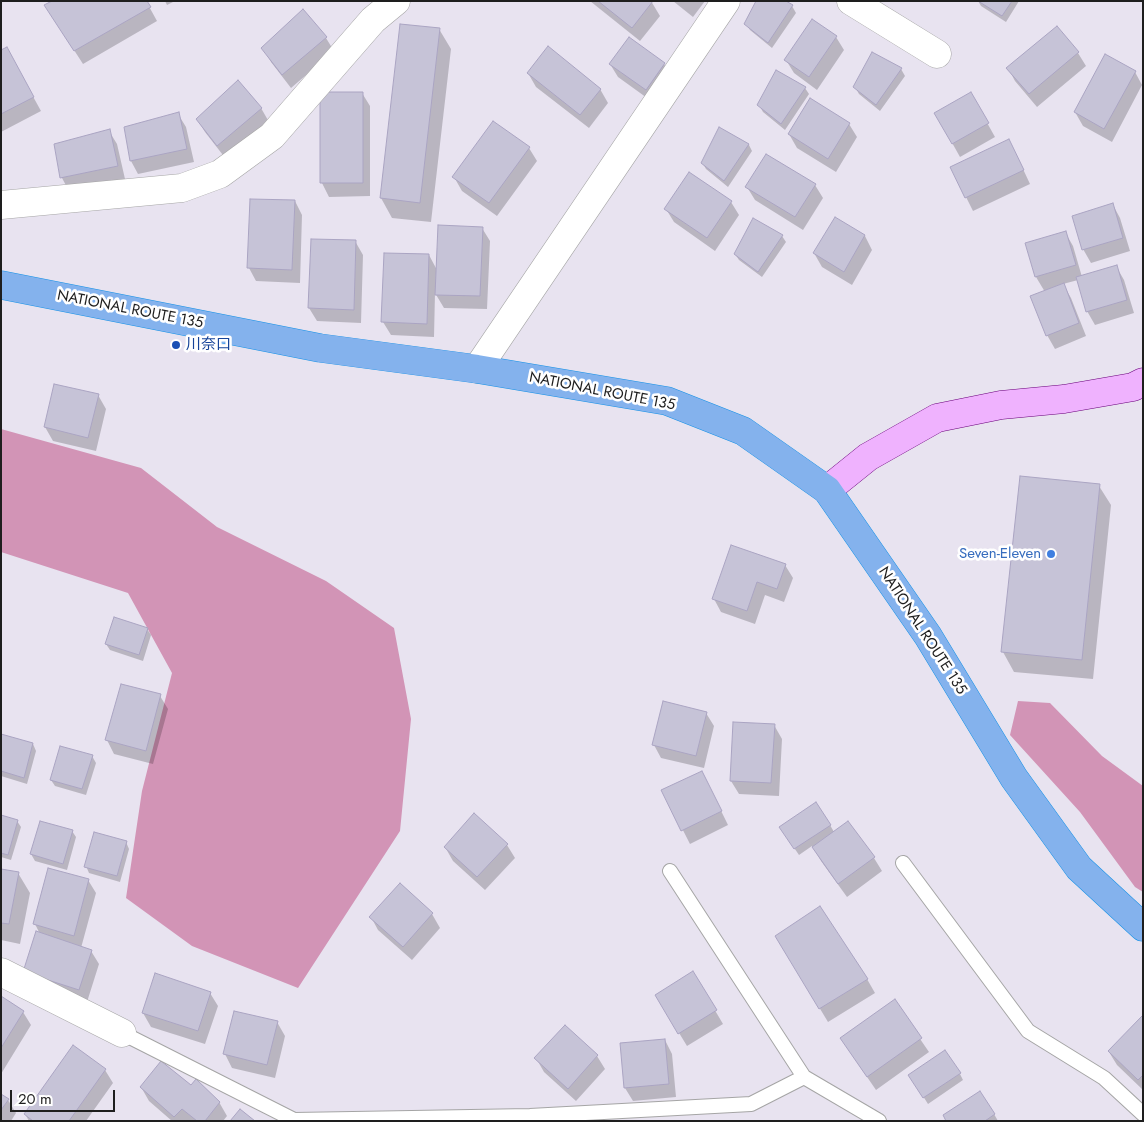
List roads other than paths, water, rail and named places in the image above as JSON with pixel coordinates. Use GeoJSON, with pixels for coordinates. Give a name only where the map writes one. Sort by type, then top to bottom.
{"type":"FeatureCollection","features":[{"type":"Feature","properties":{"kind":"highway","name":"NATIONAL ROUTE 135"},"geometry":{"type":"LineString","coordinates":[[1,285],[320,348],[477,369],[667,401],[743,431],[827,490],[928,636],[1014,778],[1079,868],[1143,927]]}},
{"type":"Feature","properties":{"kind":"street"},"geometry":{"type":"LineString","coordinates":[[1,205],[182,188],[220,174],[272,136],[373,20],[396,1]]}},
{"type":"Feature","properties":{"kind":"street"},"geometry":{"type":"LineString","coordinates":[[477,369],[726,1]]}},
{"type":"Feature","properties":{"kind":"street"},"geometry":{"type":"LineString","coordinates":[[851,1],[937,54]]}},
{"type":"Feature","properties":{"kind":"street"},"geometry":{"type":"LineString","coordinates":[[827,490],[868,457],[937,418],[1001,405],[1064,399],[1133,387],[1143,382]]}},
{"type":"Feature","properties":{"kind":"street"},"geometry":{"type":"LineString","coordinates":[[1,972],[122,1032]]}},
{"type":"Feature","properties":{"kind":"lane"},"geometry":{"type":"LineString","coordinates":[[903,863],[1028,1031],[1104,1078],[1143,1114]]}},
{"type":"Feature","properties":{"kind":"lane"},"geometry":{"type":"LineString","coordinates":[[670,871],[804,1077],[879,1121]]}},
{"type":"Feature","properties":{"kind":"lane"},"geometry":{"type":"LineString","coordinates":[[122,1032],[294,1120],[530,1116],[751,1104],[804,1077]]}},
{"type":"Feature","properties":{"kind":"place","name":"川奈口"},"geometry":{"type":"Point","coordinates":[176,345]}},
{"type":"Feature","properties":{"kind":"place","name":"Seven-Eleven"},"geometry":{"type":"Point","coordinates":[1051,554]}}]}
